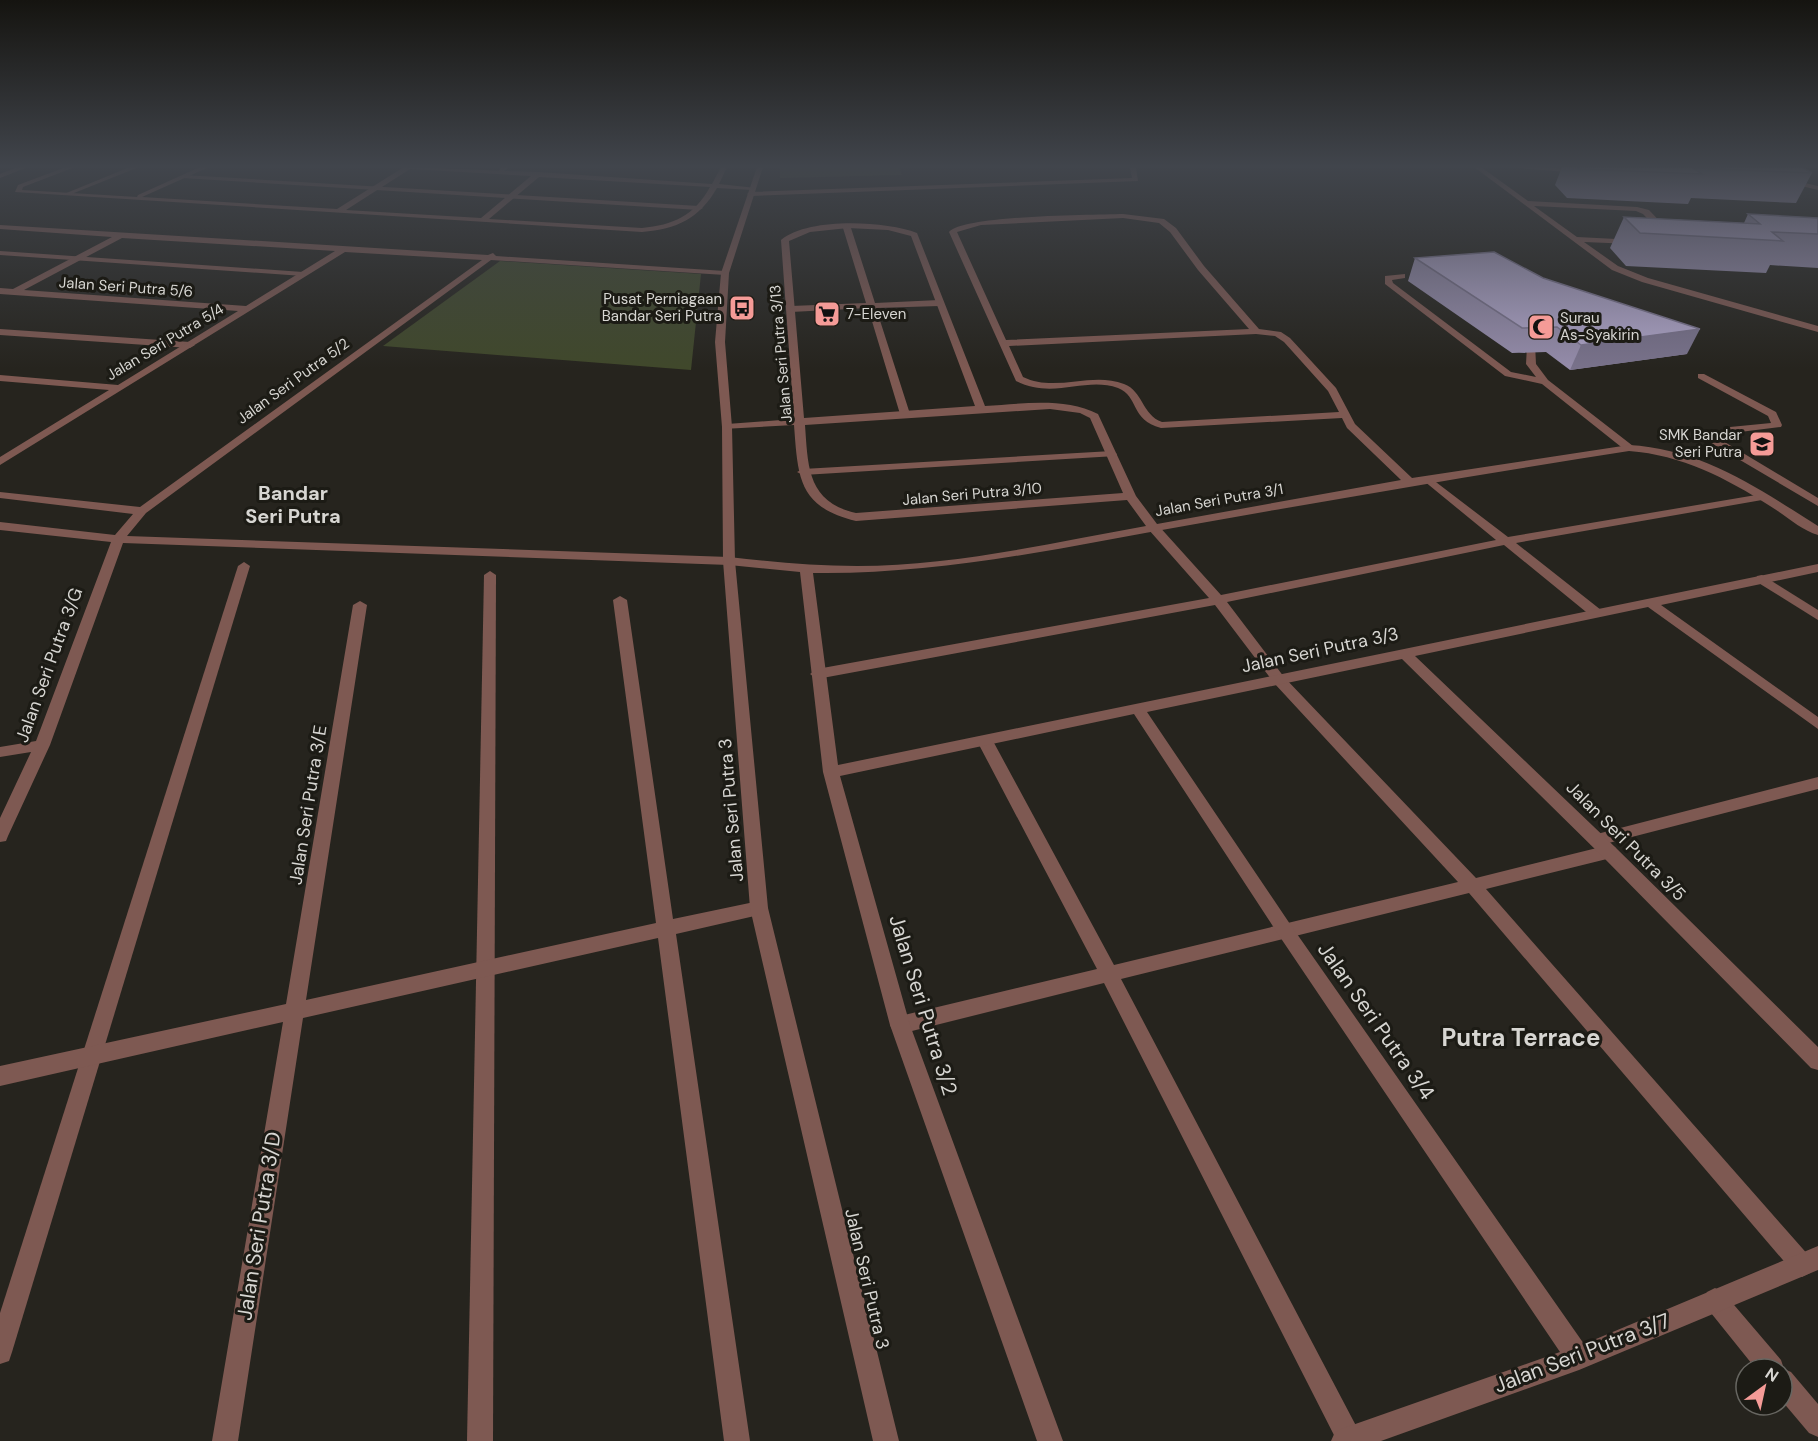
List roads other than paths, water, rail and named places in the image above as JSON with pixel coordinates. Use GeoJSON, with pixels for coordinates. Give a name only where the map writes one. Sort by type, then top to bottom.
{"type":"FeatureCollection","features":[{"type":"Feature","properties":{"kind":"street"},"geometry":{"type":"LineString","coordinates":[[97,234],[493,255],[725,273]]}},
{"type":"Feature","properties":{"kind":"street","name":"Jalan Seri Putra 3"},"geometry":{"type":"LineString","coordinates":[[737,234],[725,273],[720,342],[728,427],[729,561],[759,908],[886,1441]]}},
{"type":"Feature","properties":{"kind":"street","name":"Jalan Seri Putra 3/13"},"geometry":{"type":"LineString","coordinates":[[793,234],[785,240],[801,422],[803,472],[820,504]]}},
{"type":"Feature","properties":{"kind":"street"},"geometry":{"type":"LineString","coordinates":[[850,234],[904,414]]}},
{"type":"Feature","properties":{"kind":"street","name":"Jalan Seri Putra 3/13"},"geometry":{"type":"LineString","coordinates":[[912,234],[939,303]]}},
{"type":"Feature","properties":{"kind":"street"},"geometry":{"type":"LineString","coordinates":[[953,234],[1005,343],[1019,379],[1027,385],[1042,388],[1104,383],[1119,385],[1131,390],[1148,420],[1161,425],[1345,415]]}},
{"type":"Feature","properties":{"kind":"street"},"geometry":{"type":"LineString","coordinates":[[1176,234],[1256,331]]}},
{"type":"Feature","properties":{"kind":"street"},"geometry":{"type":"LineString","coordinates":[[1568,234],[1606,263],[1626,273],[1818,329]]}},
{"type":"Feature","properties":{"kind":"street"},"geometry":{"type":"LineString","coordinates":[[1668,234],[1675,242]]}},
{"type":"Feature","properties":{"kind":"street"},"geometry":{"type":"LineString","coordinates":[[0,299],[120,236]]}},
{"type":"Feature","properties":{"kind":"street"},"geometry":{"type":"LineString","coordinates":[[1574,239],[1645,243]]}},
{"type":"Feature","properties":{"kind":"street","name":"Jalan Seri Putra 5/4"},"geometry":{"type":"LineString","coordinates":[[0,462],[346,248]]}},
{"type":"Feature","properties":{"kind":"street"},"geometry":{"type":"LineString","coordinates":[[0,253],[303,274]]}},
{"type":"Feature","properties":{"kind":"street","name":"Jalan Seri Putra 5/2"},"geometry":{"type":"LineString","coordinates":[[117,539],[142,511],[493,255]]}},
{"type":"Feature","properties":{"kind":"street"},"geometry":{"type":"LineString","coordinates":[[1402,276],[1388,278],[1389,284],[1481,355],[1508,374],[1545,382]]}},
{"type":"Feature","properties":{"kind":"street","name":"Jalan Seri Putra 5/6"},"geometry":{"type":"LineString","coordinates":[[0,291],[250,309]]}},
{"type":"Feature","properties":{"kind":"street"},"geometry":{"type":"LineString","coordinates":[[790,309],[939,303],[981,409]]}},
{"type":"Feature","properties":{"kind":"street"},"geometry":{"type":"LineString","coordinates":[[1005,343],[1256,331],[1278,334],[1287,340],[1332,390],[1345,415],[1371,447],[1409,482]]}},
{"type":"Feature","properties":{"kind":"street"},"geometry":{"type":"LineString","coordinates":[[0,332],[190,345]]}},
{"type":"Feature","properties":{"kind":"street"},"geometry":{"type":"LineString","coordinates":[[1532,346],[1532,364],[1545,382],[1629,447]]}},
{"type":"Feature","properties":{"kind":"street"},"geometry":{"type":"LineString","coordinates":[[1701,376],[1772,414],[1777,425],[1730,430],[1710,438],[1818,503]]}},
{"type":"Feature","properties":{"kind":"street"},"geometry":{"type":"LineString","coordinates":[[0,378],[118,388]]}},
{"type":"Feature","properties":{"kind":"street"},"geometry":{"type":"LineString","coordinates":[[728,427],[1050,406],[1082,410],[1094,417],[1130,496],[1153,527],[1218,600],[1279,680],[1471,884],[1810,1262]]}},
{"type":"Feature","properties":{"kind":"street","name":"Jalan Seri Putra 3/1"},"geometry":{"type":"LineString","coordinates":[[0,526],[117,539],[729,561],[806,569],[870,570],[969,561],[1409,482],[1629,447],[1648,447],[1672,452],[1710,468],[1818,531]]}},
{"type":"Feature","properties":{"kind":"street"},"geometry":{"type":"LineString","coordinates":[[803,472],[1112,454]]}},
{"type":"Feature","properties":{"kind":"street"},"geometry":{"type":"LineString","coordinates":[[1428,479],[1596,613]]}},
{"type":"Feature","properties":{"kind":"street"},"geometry":{"type":"LineString","coordinates":[[0,495],[142,511]]}},
{"type":"Feature","properties":{"kind":"street","name":"Jalan Seri Putra 3/10"},"geometry":{"type":"LineString","coordinates":[[820,504],[833,513],[856,517],[1130,496]]}},
{"type":"Feature","properties":{"kind":"street"},"geometry":{"type":"LineString","coordinates":[[817,674],[1218,600],[1507,541],[1762,497]]}},
{"type":"Feature","properties":{"kind":"street","name":"Jalan Seri Putra 3/G"},"geometry":{"type":"LineString","coordinates":[[0,836],[42,745],[117,539]]}},
{"type":"Feature","properties":{"kind":"street"},"geometry":{"type":"LineString","coordinates":[[0,1352],[244,566]]}},
{"type":"Feature","properties":{"kind":"street","name":"Jalan Seri Putra 3/3"},"geometry":{"type":"LineString","coordinates":[[831,772],[1818,568]]}},
{"type":"Feature","properties":{"kind":"street","name":"Jalan Seri Putra 3/2"},"geometry":{"type":"LineString","coordinates":[[806,569],[817,674],[831,772],[900,1025],[1050,1441]]}},
{"type":"Feature","properties":{"kind":"street"},"geometry":{"type":"LineString","coordinates":[[480,1441],[490,575]]}},
{"type":"Feature","properties":{"kind":"street"},"geometry":{"type":"LineString","coordinates":[[1762,579],[1818,616]]}},
{"type":"Feature","properties":{"kind":"street"},"geometry":{"type":"LineString","coordinates":[[620,600],[737,1441]]}},
{"type":"Feature","properties":{"kind":"street"},"geometry":{"type":"LineString","coordinates":[[1648,602],[1818,724]]}},
{"type":"Feature","properties":{"kind":"street","name":"Jalan Seri Putra 3/E"},"geometry":{"type":"LineString","coordinates":[[294,1011],[360,605]]}},
{"type":"Feature","properties":{"kind":"street","name":"Jalan Seri Putra 3/5"},"geometry":{"type":"LineString","coordinates":[[1404,652],[1603,846],[1818,1061]]}},
{"type":"Feature","properties":{"kind":"street","name":"Jalan Seri Putra 3/4"},"geometry":{"type":"LineString","coordinates":[[1137,709],[1284,929],[1579,1358]]}},
{"type":"Feature","properties":{"kind":"street"},"geometry":{"type":"LineString","coordinates":[[985,741],[1108,972],[1347,1440]]}},
{"type":"Feature","properties":{"kind":"street"},"geometry":{"type":"LineString","coordinates":[[0,752],[42,745]]}},
{"type":"Feature","properties":{"kind":"street"},"geometry":{"type":"LineString","coordinates":[[900,1025],[1471,884],[1818,783]]}},
{"type":"Feature","properties":{"kind":"street"},"geometry":{"type":"LineString","coordinates":[[0,1076],[759,908]]}},
{"type":"Feature","properties":{"kind":"street","name":"Jalan Seri Putra 3/D"},"geometry":{"type":"LineString","coordinates":[[225,1441],[294,1011]]}},
{"type":"Feature","properties":{"kind":"street","name":"Jalan Seri Putra 3/7"},"geometry":{"type":"LineString","coordinates":[[1347,1440],[1579,1358],[1810,1262]]}},
{"type":"Feature","properties":{"kind":"street"},"geometry":{"type":"LineString","coordinates":[[1715,1300],[1762,1357]]}},
{"type":"Feature","properties":{"kind":"street"},"geometry":{"type":"LineString","coordinates":[[1794,1395],[1818,1424]]}},
{"type":"Feature","properties":{"kind":"place","name":"Pusat Perniagaan Bandar Seri Putra"},"geometry":{"type":"Point","coordinates":[742,308]}},
{"type":"Feature","properties":{"kind":"place","name":"7-Eleven"},"geometry":{"type":"Point","coordinates":[827,314]}},
{"type":"Feature","properties":{"kind":"place","name":"Surau As-Syakirin"},"geometry":{"type":"Point","coordinates":[1541,327]}},
{"type":"Feature","properties":{"kind":"place","name":"SMK Bandar Seri Putra"},"geometry":{"type":"Point","coordinates":[1762,444]}},
{"type":"Feature","properties":{"kind":"district","name":"Bandar Seri Putra"},"geometry":{"type":"Point","coordinates":[293,504]}},
{"type":"Feature","properties":{"kind":"district","name":"Putra Terrace"},"geometry":{"type":"Point","coordinates":[1521,1038]}}]}
